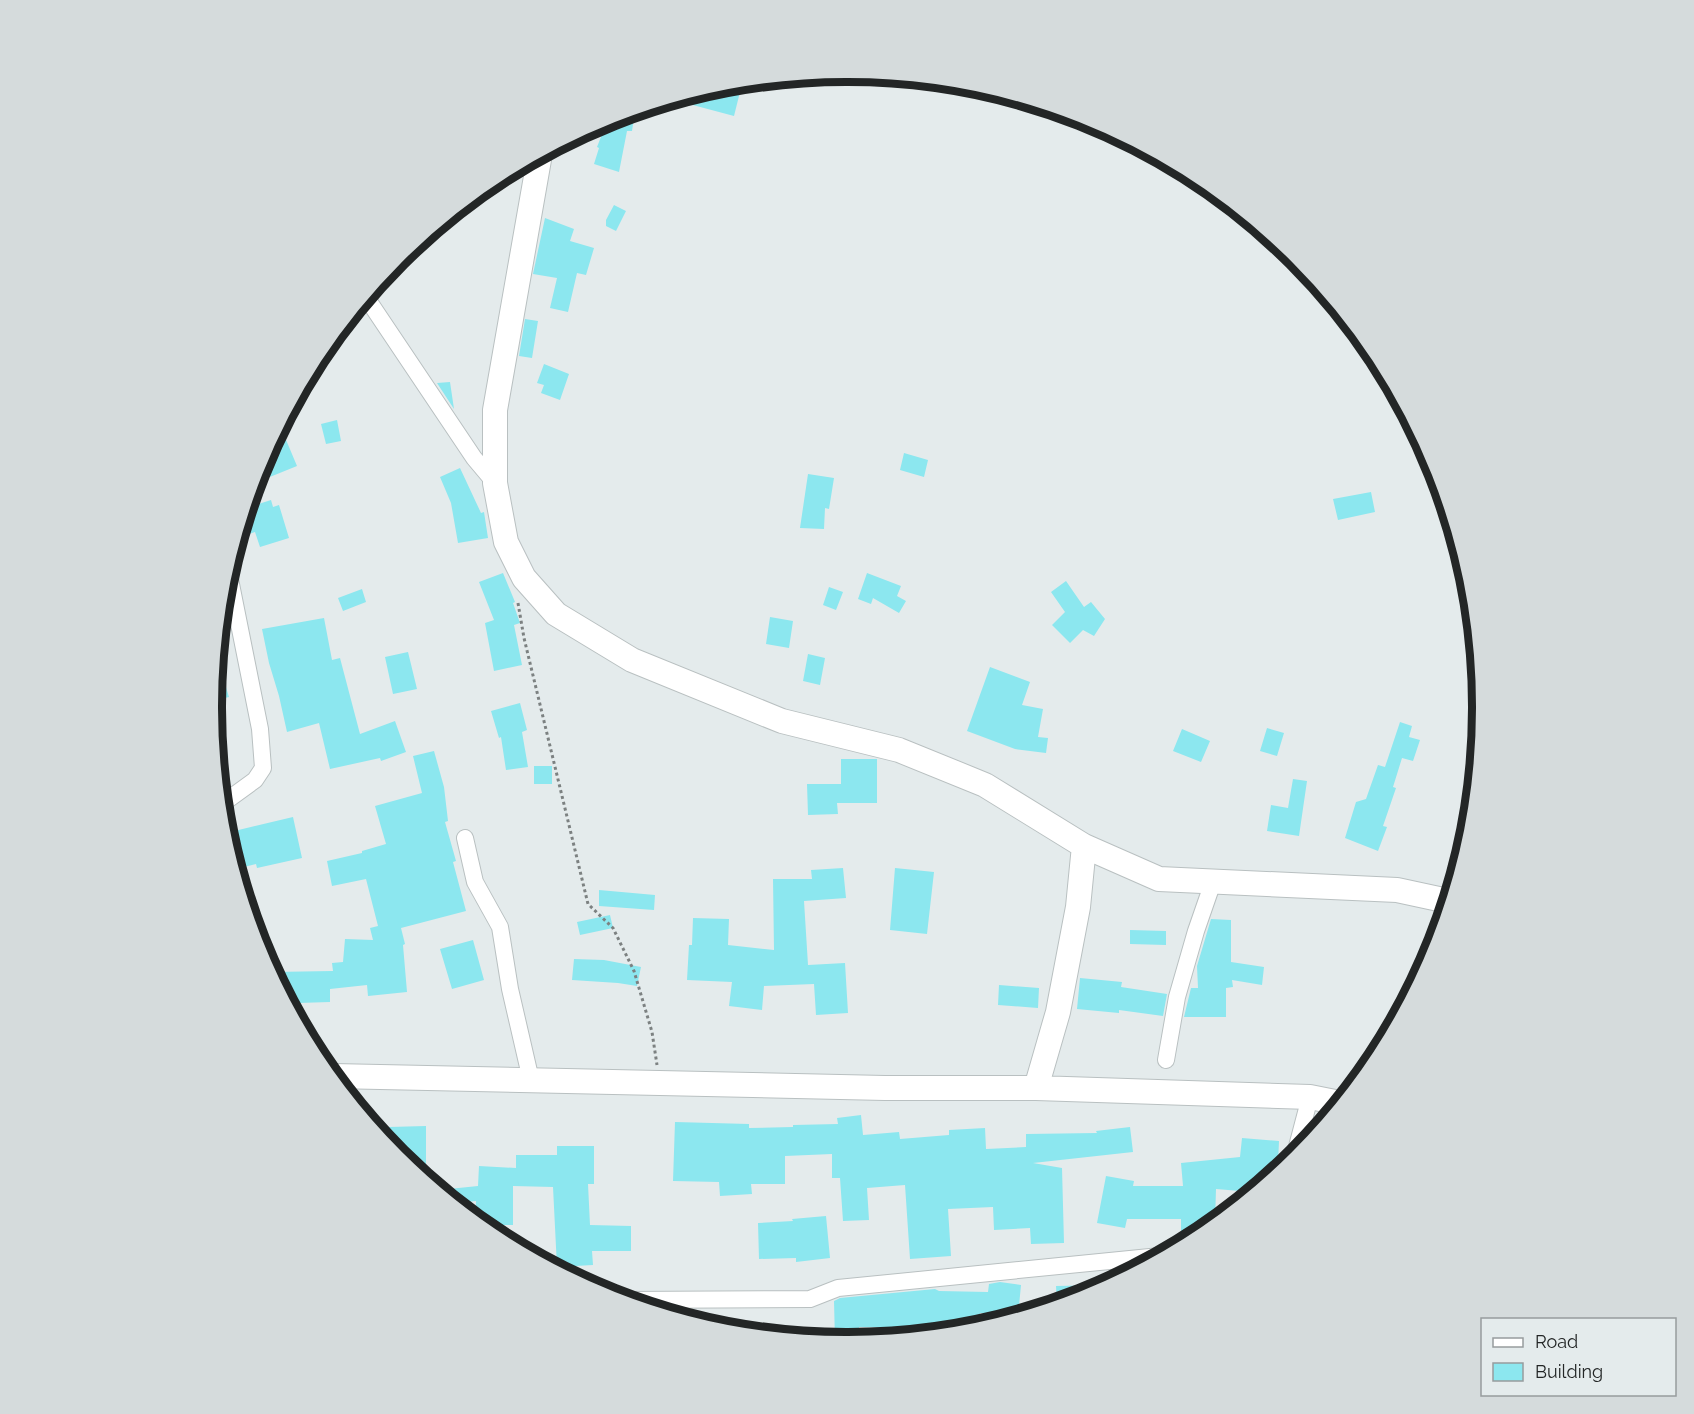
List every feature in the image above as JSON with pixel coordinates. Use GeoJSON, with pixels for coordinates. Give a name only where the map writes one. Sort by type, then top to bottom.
{"type":"FeatureCollection","features":[{"type":"Feature","properties":{"kind":"street"},"geometry":{"type":"LineString","coordinates":[[538,164],[495,410],[495,483],[506,542],[524,578],[556,614],[632,660],[782,721],[898,750],[985,785],[1084,846],[1160,879],[1396,890],[1441,899]]}},
{"type":"Feature","properties":{"kind":"street"},"geometry":{"type":"LineString","coordinates":[[370,303],[474,458],[495,483]]}},
{"type":"Feature","properties":{"kind":"street"},"geometry":{"type":"LineString","coordinates":[[229,799],[255,780],[263,768],[260,729],[233,593]]}},
{"type":"Feature","properties":{"kind":"street"},"geometry":{"type":"LineString","coordinates":[[465,838],[475,882],[500,927],[510,989],[531,1080]]}},
{"type":"Feature","properties":{"kind":"street"},"geometry":{"type":"LineString","coordinates":[[1036,1088],[1058,1012],[1078,907],[1084,846]]}},
{"type":"Feature","properties":{"kind":"street"},"geometry":{"type":"LineString","coordinates":[[1166,1060],[1177,997],[1213,882]]}},
{"type":"Feature","properties":{"kind":"street"},"geometry":{"type":"LineString","coordinates":[[344,1076],[885,1088],[1036,1088],[1310,1097],[1331,1101]]}},
{"type":"Feature","properties":{"kind":"street"},"geometry":{"type":"LineString","coordinates":[[1299,1138],[1310,1097]]}},
{"type":"Feature","properties":{"kind":"street"},"geometry":{"type":"LineString","coordinates":[[652,1300],[810,1299],[838,1288],[1140,1258]]}},
{"type":"Feature","properties":{"kind":"path"},"geometry":{"type":"LineString","coordinates":[[516,595],[524,638],[588,904],[613,928],[634,971],[652,1032],[660,1083]]}},
{"type":"Feature","properties":{"kind":"building"},"geometry":{"type":"Polygon","coordinates":[[[740,92],[734,116],[689,104],[725,94],[740,92]]]}},
{"type":"Feature","properties":{"kind":"building"},"geometry":{"type":"Polygon","coordinates":[[[634,121],[632,131],[627,131],[619,172],[594,164],[599,148],[597,147],[603,132],[634,121]]]}},
{"type":"Feature","properties":{"kind":"building"},"geometry":{"type":"Polygon","coordinates":[[[614,205],[626,211],[616,231],[606,226],[606,220],[614,205]]]}},
{"type":"Feature","properties":{"kind":"building"},"geometry":{"type":"Polygon","coordinates":[[[545,218],[574,229],[570,241],[594,248],[586,275],[577,273],[568,312],[550,308],[557,278],[533,274],[545,218]]]}},
{"type":"Feature","properties":{"kind":"building"},"geometry":{"type":"Polygon","coordinates":[[[525,319],[538,321],[532,358],[519,356],[525,319]]]}},
{"type":"Feature","properties":{"kind":"building"},"geometry":{"type":"Polygon","coordinates":[[[544,364],[569,374],[560,400],[541,393],[544,385],[537,383],[544,364]]]}},
{"type":"Feature","properties":{"kind":"building"},"geometry":{"type":"Polygon","coordinates":[[[450,382],[454,409],[437,383],[450,382]]]}},
{"type":"Feature","properties":{"kind":"building"},"geometry":{"type":"Polygon","coordinates":[[[337,420],[341,441],[326,444],[321,424],[337,420]]]}},
{"type":"Feature","properties":{"kind":"building"},"geometry":{"type":"Polygon","coordinates":[[[285,436],[297,466],[266,478],[285,436]]]}},
{"type":"Feature","properties":{"kind":"building"},"geometry":{"type":"Polygon","coordinates":[[[904,453],[928,460],[924,477],[900,470],[904,453]]]}},
{"type":"Feature","properties":{"kind":"building"},"geometry":{"type":"Polygon","coordinates":[[[460,468],[481,513],[484,512],[488,538],[458,543],[451,503],[440,477],[460,468]]]}},
{"type":"Feature","properties":{"kind":"building"},"geometry":{"type":"Polygon","coordinates":[[[808,474],[834,478],[829,509],[825,508],[824,529],[800,528],[808,474]]]}},
{"type":"Feature","properties":{"kind":"building"},"geometry":{"type":"Polygon","coordinates":[[[1371,492],[1375,512],[1338,520],[1333,499],[1371,492]]]}},
{"type":"Feature","properties":{"kind":"building"},"geometry":{"type":"Polygon","coordinates":[[[271,500],[273,507],[279,505],[289,538],[260,547],[255,532],[249,534],[248,531],[257,505],[271,500]]]}},
{"type":"Feature","properties":{"kind":"building"},"geometry":{"type":"Polygon","coordinates":[[[503,573],[515,602],[513,603],[520,623],[514,625],[522,665],[494,671],[485,623],[494,620],[479,582],[503,573]]]}},
{"type":"Feature","properties":{"kind":"building"},"geometry":{"type":"Polygon","coordinates":[[[867,573],[901,586],[897,596],[906,601],[899,613],[873,598],[871,604],[858,599],[867,573]]]}},
{"type":"Feature","properties":{"kind":"building"},"geometry":{"type":"Polygon","coordinates":[[[1066,581],[1084,607],[1091,602],[1105,619],[1094,636],[1083,630],[1070,643],[1052,625],[1065,612],[1051,592],[1066,581]]]}},
{"type":"Feature","properties":{"kind":"building"},"geometry":{"type":"Polygon","coordinates":[[[829,587],[843,592],[836,610],[823,605],[829,587]]]}},
{"type":"Feature","properties":{"kind":"building"},"geometry":{"type":"Polygon","coordinates":[[[362,589],[366,602],[343,611],[338,598],[362,589]]]}},
{"type":"Feature","properties":{"kind":"building"},"geometry":{"type":"Polygon","coordinates":[[[770,617],[793,621],[789,648],[766,644],[770,617]]]}},
{"type":"Feature","properties":{"kind":"building"},"geometry":{"type":"Polygon","coordinates":[[[324,618],[332,660],[340,658],[360,734],[395,721],[406,752],[381,761],[380,758],[330,769],[319,723],[287,732],[262,629],[324,618]]]}},
{"type":"Feature","properties":{"kind":"building"},"geometry":{"type":"Polygon","coordinates":[[[408,652],[417,689],[393,694],[385,657],[408,652]]]}},
{"type":"Feature","properties":{"kind":"building"},"geometry":{"type":"Polygon","coordinates":[[[808,654],[825,658],[820,685],[803,681],[808,654]]]}},
{"type":"Feature","properties":{"kind":"building"},"geometry":{"type":"Polygon","coordinates":[[[990,667],[1030,682],[1022,705],[1043,709],[1038,737],[1048,738],[1046,753],[1015,749],[967,731],[990,667]]]}},
{"type":"Feature","properties":{"kind":"building"},"geometry":{"type":"Polygon","coordinates":[[[223,679],[229,697],[222,699],[223,679]]]}},
{"type":"Feature","properties":{"kind":"building"},"geometry":{"type":"Polygon","coordinates":[[[520,703],[527,730],[522,732],[528,767],[506,770],[501,737],[499,738],[491,711],[520,703]]]}},
{"type":"Feature","properties":{"kind":"building"},"geometry":{"type":"Polygon","coordinates":[[[1400,722],[1412,726],[1409,737],[1420,740],[1413,761],[1402,758],[1393,787],[1396,788],[1383,826],[1387,827],[1378,851],[1345,838],[1356,802],[1366,799],[1378,765],[1385,767],[1400,722]]]}},
{"type":"Feature","properties":{"kind":"building"},"geometry":{"type":"Polygon","coordinates":[[[1267,728],[1284,733],[1277,756],[1260,751],[1267,728]]]}},
{"type":"Feature","properties":{"kind":"building"},"geometry":{"type":"Polygon","coordinates":[[[1182,729],[1210,741],[1201,762],[1173,751],[1182,729]]]}},
{"type":"Feature","properties":{"kind":"building"},"geometry":{"type":"Polygon","coordinates":[[[434,751],[444,787],[448,821],[445,822],[456,861],[453,862],[466,911],[401,928],[405,944],[403,945],[407,992],[368,996],[367,985],[330,989],[330,1002],[298,1003],[298,999],[295,999],[282,972],[333,971],[332,963],[343,962],[345,939],[373,940],[370,928],[378,926],[366,879],[332,886],[327,861],[362,853],[362,851],[386,844],[375,806],[422,793],[413,756],[434,751]]]}},
{"type":"Feature","properties":{"kind":"building"},"geometry":{"type":"Polygon","coordinates":[[[841,759],[877,759],[877,803],[837,803],[838,814],[808,815],[807,784],[841,784],[841,759]]]}},
{"type":"Feature","properties":{"kind":"building"},"geometry":{"type":"Polygon","coordinates":[[[534,766],[552,766],[552,784],[534,784],[534,766]]]}},
{"type":"Feature","properties":{"kind":"building"},"geometry":{"type":"Polygon","coordinates":[[[1293,779],[1307,781],[1299,836],[1267,831],[1271,805],[1288,808],[1293,779]]]}},
{"type":"Feature","properties":{"kind":"building"},"geometry":{"type":"Polygon","coordinates":[[[293,817],[302,858],[257,868],[256,864],[244,867],[234,831],[293,817]]]}},
{"type":"Feature","properties":{"kind":"building"},"geometry":{"type":"Polygon","coordinates":[[[843,868],[846,898],[804,901],[808,965],[845,963],[848,1013],[816,1015],[814,984],[764,986],[762,1010],[729,1006],[732,982],[687,980],[693,918],[729,919],[728,945],[774,950],[773,879],[812,879],[811,870],[843,868]]]}},
{"type":"Feature","properties":{"kind":"building"},"geometry":{"type":"Polygon","coordinates":[[[895,868],[934,872],[927,934],[890,930],[895,868]]]}},
{"type":"Feature","properties":{"kind":"building"},"geometry":{"type":"Polygon","coordinates":[[[599,890],[655,895],[654,910],[599,906],[599,890]]]}},
{"type":"Feature","properties":{"kind":"building"},"geometry":{"type":"Polygon","coordinates":[[[610,915],[613,928],[580,935],[577,922],[610,915]]]}},
{"type":"Feature","properties":{"kind":"building"},"geometry":{"type":"Polygon","coordinates":[[[1211,919],[1231,920],[1231,962],[1264,967],[1262,985],[1232,980],[1233,987],[1226,988],[1226,1017],[1184,1017],[1191,988],[1198,988],[1197,966],[1211,919]]]}},
{"type":"Feature","properties":{"kind":"building"},"geometry":{"type":"Polygon","coordinates":[[[1130,930],[1166,931],[1166,945],[1130,944],[1130,930]]]}},
{"type":"Feature","properties":{"kind":"building"},"geometry":{"type":"Polygon","coordinates":[[[473,940],[484,980],[452,989],[440,949],[473,940]]]}},
{"type":"Feature","properties":{"kind":"building"},"geometry":{"type":"Polygon","coordinates":[[[574,959],[604,960],[641,967],[637,986],[572,980],[574,959]]]}},
{"type":"Feature","properties":{"kind":"building"},"geometry":{"type":"Polygon","coordinates":[[[1080,978],[1122,982],[1121,987],[1167,994],[1163,1016],[1119,1010],[1119,1013],[1077,1009],[1080,978]]]}},
{"type":"Feature","properties":{"kind":"building"},"geometry":{"type":"Polygon","coordinates":[[[999,985],[1039,988],[1038,1008],[998,1005],[999,985]]]}},
{"type":"Feature","properties":{"kind":"building"},"geometry":{"type":"Polygon","coordinates":[[[861,1115],[863,1135],[899,1132],[900,1139],[949,1135],[949,1130],[985,1128],[986,1149],[1026,1147],[1026,1134],[1097,1133],[1096,1131],[1130,1127],[1133,1152],[1033,1163],[1062,1168],[1064,1243],[1031,1244],[1030,1228],[994,1230],[993,1207],[948,1209],[951,1256],[910,1259],[905,1185],[867,1188],[869,1220],[843,1221],[840,1178],[832,1178],[832,1154],[785,1156],[785,1184],[751,1184],[752,1194],[720,1196],[719,1182],[673,1181],[675,1122],[749,1124],[749,1128],[793,1127],[793,1125],[838,1124],[837,1118],[861,1115]]]}},
{"type":"Feature","properties":{"kind":"building"},"geometry":{"type":"Polygon","coordinates":[[[426,1126],[426,1169],[389,1132],[389,1127],[426,1126]]]}},
{"type":"Feature","properties":{"kind":"building"},"geometry":{"type":"Polygon","coordinates":[[[1242,1138],[1279,1141],[1278,1159],[1241,1191],[1216,1189],[1215,1210],[1183,1233],[1181,1219],[1127,1219],[1125,1228],[1097,1223],[1106,1176],[1134,1181],[1133,1186],[1183,1186],[1181,1163],[1240,1157],[1242,1138]]]}},
{"type":"Feature","properties":{"kind":"building"},"geometry":{"type":"Polygon","coordinates":[[[557,1146],[594,1146],[594,1184],[588,1184],[590,1225],[631,1226],[631,1251],[592,1251],[593,1265],[570,1266],[557,1259],[553,1187],[513,1186],[513,1225],[499,1225],[476,1208],[476,1201],[467,1202],[450,1189],[478,1186],[479,1166],[516,1168],[516,1155],[557,1155],[557,1146]]]}},
{"type":"Feature","properties":{"kind":"building"},"geometry":{"type":"Polygon","coordinates":[[[826,1216],[830,1258],[796,1262],[796,1258],[759,1259],[758,1223],[826,1216]]]}},
{"type":"Feature","properties":{"kind":"building"},"geometry":{"type":"Polygon","coordinates":[[[1000,1282],[1021,1285],[1019,1307],[993,1314],[980,1313],[980,1317],[969,1320],[929,1326],[907,1328],[859,1327],[859,1331],[835,1331],[834,1301],[840,1298],[935,1289],[988,1292],[989,1284],[1000,1282]]]}},
{"type":"Feature","properties":{"kind":"building"},"geometry":{"type":"Polygon","coordinates":[[[1082,1285],[1056,1295],[1056,1286],[1082,1285]]]}}]}
